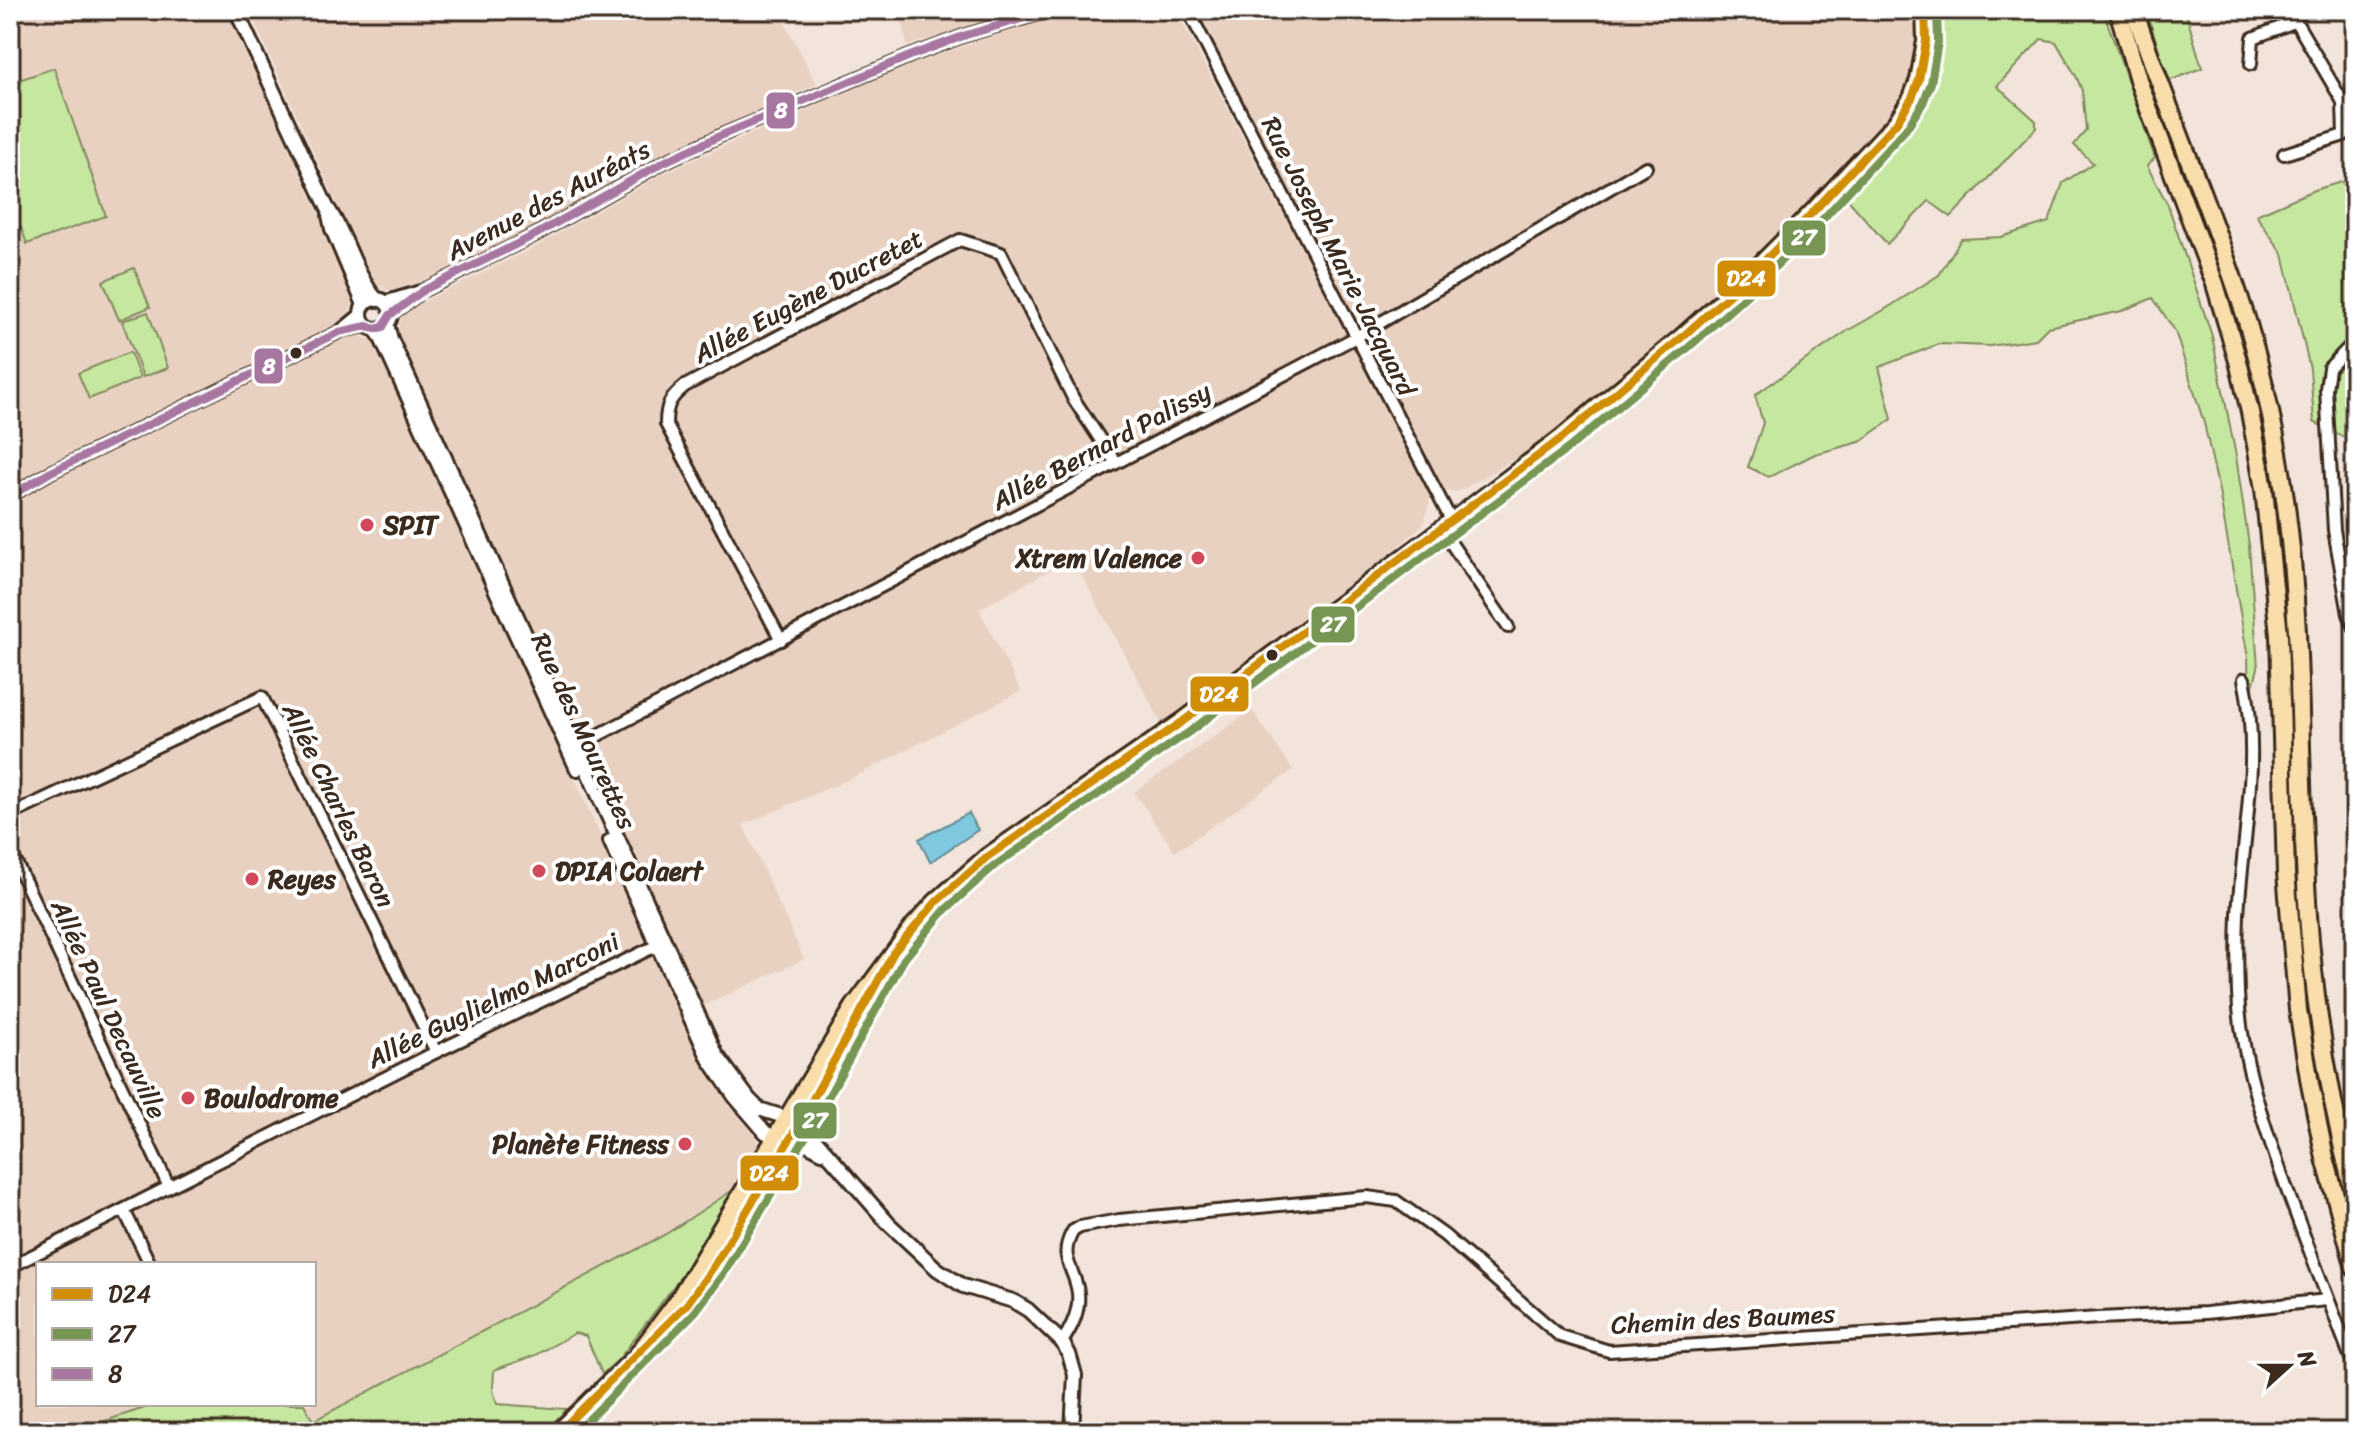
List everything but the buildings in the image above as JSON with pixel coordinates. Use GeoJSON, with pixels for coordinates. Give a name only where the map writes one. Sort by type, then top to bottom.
{"type":"FeatureCollection","features":[{"type":"Feature","properties":{"kind":"main road"},"geometry":{"type":"LineString","coordinates":[[559,1432],[638,1354],[677,1302],[782,1139],[894,952],[936,902],[987,857],[1182,722],[1563,437],[1740,285],[1882,139],[1905,109],[1919,80],[1926,41],[1925,10]]}},
{"type":"Feature","properties":{"kind":"main road"},"geometry":{"type":"LineString","coordinates":[[2110,10],[2215,284],[2250,412],[2264,489],[2277,605],[2286,873],[2298,1010],[2325,1158],[2355,1268]]}},
{"type":"Feature","properties":{"kind":"main road"},"geometry":{"type":"LineString","coordinates":[[2118,10],[2135,71]]}},
{"type":"Feature","properties":{"kind":"main road"},"geometry":{"type":"LineString","coordinates":[[2134,10],[2244,311],[2277,451],[2296,606],[2303,822],[2313,971],[2335,1115],[2355,1198]]}},
{"type":"Feature","properties":{"kind":"street"},"geometry":{"type":"LineString","coordinates":[[238,10],[327,207],[339,224],[367,285],[371,305],[380,324]]}},
{"type":"Feature","properties":{"kind":"street","name":"Avenue des Auréats"},"geometry":{"type":"LineString","coordinates":[[10,496],[51,472],[339,332],[371,305],[424,290],[535,235],[664,162],[910,56],[979,31],[1052,10]]}},
{"type":"Feature","properties":{"kind":"street","name":"Rue Joseph Marie Jacquard"},"geometry":{"type":"LineString","coordinates":[[1188,10],[1356,337],[1447,526],[1508,627]]}},
{"type":"Feature","properties":{"kind":"street"},"geometry":{"type":"LineString","coordinates":[[2284,154],[2344,135],[2343,102],[2289,10]]}},
{"type":"Feature","properties":{"kind":"street"},"geometry":{"type":"LineString","coordinates":[[2251,64],[2253,38],[2294,22]]}},
{"type":"Feature","properties":{"kind":"street"},"geometry":{"type":"LineString","coordinates":[[2343,102],[2355,98]]}},
{"type":"Feature","properties":{"kind":"street","name":"Allée Bernard Palissy"},"geometry":{"type":"LineString","coordinates":[[572,749],[1356,337],[1646,167]]}},
{"type":"Feature","properties":{"kind":"street","name":"Allée Eugène Ducretet"},"geometry":{"type":"LineString","coordinates":[[781,640],[666,424],[666,407],[671,396],[713,371],[960,240],[1001,253],[1073,398],[1115,462]]}},
{"type":"Feature","properties":{"kind":"street","name":"Avenue des Auréats"},"geometry":{"type":"LineString","coordinates":[[339,332],[380,324],[424,290]]}},
{"type":"Feature","properties":{"kind":"street"},"geometry":{"type":"LineString","coordinates":[[371,305],[362,319],[380,324]]}},
{"type":"Feature","properties":{"kind":"street","name":"Rue des Mourettes"},"geometry":{"type":"LineString","coordinates":[[380,324],[380,336],[716,1054],[759,1109],[793,1120]]}},
{"type":"Feature","properties":{"kind":"street"},"geometry":{"type":"LineString","coordinates":[[2355,341],[2329,368],[2326,389],[2334,530],[2349,614],[2355,628]]}},
{"type":"Feature","properties":{"kind":"street"},"geometry":{"type":"LineString","coordinates":[[2244,679],[2248,701],[2251,781],[2238,916],[2238,996],[2246,1058],[2259,1113],[2355,1369]]}},
{"type":"Feature","properties":{"kind":"street","name":"Allée Charles Baron"},"geometry":{"type":"LineString","coordinates":[[10,815],[262,697],[436,1052]]}},
{"type":"Feature","properties":{"kind":"street","name":"Allée Paul Decauville"},"geometry":{"type":"LineString","coordinates":[[10,850],[169,1187]]}},
{"type":"Feature","properties":{"kind":"street","name":"Rue des Mourettes"},"geometry":{"type":"LineString","coordinates":[[662,943],[709,1059],[761,1129],[782,1139]]}},
{"type":"Feature","properties":{"kind":"street","name":"Allée Guglielmo Marconi"},"geometry":{"type":"LineString","coordinates":[[10,1267],[436,1052],[662,943]]}},
{"type":"Feature","properties":{"kind":"street"},"geometry":{"type":"LineString","coordinates":[[793,1120],[888,1223],[937,1269],[976,1292],[1013,1301],[1028,1310],[1062,1342],[1073,1362],[1075,1375],[1072,1432]]}},
{"type":"Feature","properties":{"kind":"street"},"geometry":{"type":"LineString","coordinates":[[782,1139],[803,1142],[825,1153]]}},
{"type":"Feature","properties":{"kind":"street","name":"Chemin des Baumes"},"geometry":{"type":"LineString","coordinates":[[1062,1342],[1077,1313],[1078,1291],[1065,1251],[1073,1231],[1080,1227],[1119,1220],[1367,1197],[1396,1201],[1444,1235],[1560,1336],[1609,1351],[2206,1313],[2327,1300]]}},
{"type":"Feature","properties":{"kind":"street"},"geometry":{"type":"LineString","coordinates":[[124,1210],[149,1262]]}},
{"type":"Feature","properties":{"kind":"shaded area"},"geometry":{"type":"Polygon","coordinates":[[[10,10],[227,10],[355,294],[350,312],[360,335],[378,343],[703,1063],[726,1101],[757,1138],[759,1149],[736,1188],[666,1234],[312,1421],[305,1406],[316,1406],[316,1262],[36,1262],[36,1406],[151,1406],[71,1432],[10,1432],[10,10]]]}},
{"type":"Feature","properties":{"kind":"shaded area"},"geometry":{"type":"Polygon","coordinates":[[[249,10],[778,10],[817,84],[662,154],[533,227],[396,294],[373,283],[249,10]]]}},
{"type":"Feature","properties":{"kind":"shaded area"},"geometry":{"type":"Polygon","coordinates":[[[900,10],[1020,10],[907,46],[900,10]]]}},
{"type":"Feature","properties":{"kind":"shaded area"},"geometry":{"type":"Polygon","coordinates":[[[1092,10],[1176,10],[1431,496],[1424,523],[1390,555],[1162,724],[1072,558],[979,609],[1021,691],[852,778],[743,825],[804,959],[703,1006],[395,336],[404,311],[531,249],[664,173],[899,68],[1035,22],[1092,10]]]}},
{"type":"Feature","properties":{"kind":"shaded area"},"geometry":{"type":"Polygon","coordinates":[[[1193,10],[1916,10],[1918,41],[1905,92],[1881,132],[1750,263],[1605,393],[1527,452],[1457,492],[1439,487],[1430,474],[1374,358],[1374,336],[1381,328],[1650,172],[1644,163],[1377,317],[1367,320],[1356,318],[1347,308],[1193,10]]]}},
{"type":"Feature","properties":{"kind":"shaded area"},"geometry":{"type":"Polygon","coordinates":[[[1252,710],[1293,770],[1175,852],[1134,792],[1252,710]]]}},
{"type":"Feature","properties":{"kind":"green space"},"geometry":{"type":"Polygon","coordinates":[[[1936,10],[2103,10],[2155,158],[2147,166],[2168,205],[2212,336],[2236,456],[2249,545],[2258,668],[2249,701],[2248,658],[2204,423],[2175,331],[2153,298],[2122,311],[2048,327],[2036,339],[1990,346],[1939,344],[1879,367],[1892,419],[1860,442],[1815,454],[1769,477],[1748,467],[1763,423],[1755,395],[1847,331],[1939,275],[1961,239],[2001,237],[2049,222],[2063,183],[2093,163],[2074,145],[2086,130],[2082,91],[2077,78],[2056,42],[2041,39],[1997,86],[2036,121],[2036,128],[1951,217],[1929,201],[1887,244],[1844,195],[1912,123],[1934,61],[1938,34],[1936,10]]]}},
{"type":"Feature","properties":{"kind":"green space"},"geometry":{"type":"Polygon","coordinates":[[[2146,10],[2185,10],[2202,68],[2169,81],[2146,10]]]}},
{"type":"Feature","properties":{"kind":"green space"},"geometry":{"type":"Polygon","coordinates":[[[54,68],[106,216],[27,244],[10,197],[10,83],[54,68]]]}},
{"type":"Feature","properties":{"kind":"green space"},"geometry":{"type":"Polygon","coordinates":[[[2355,178],[2355,443],[2314,422],[2310,369],[2283,254],[2256,215],[2314,190],[2355,178]]]}},
{"type":"Feature","properties":{"kind":"green space"},"geometry":{"type":"Polygon","coordinates":[[[134,268],[150,307],[119,320],[103,281],[134,268]]]}},
{"type":"Feature","properties":{"kind":"green space"},"geometry":{"type":"Polygon","coordinates":[[[148,312],[168,368],[143,377],[122,321],[148,312]]]}},
{"type":"Feature","properties":{"kind":"green space"},"geometry":{"type":"Polygon","coordinates":[[[130,352],[140,378],[89,399],[78,373],[130,352]]]}},
{"type":"Feature","properties":{"kind":"green space"},"geometry":{"type":"Polygon","coordinates":[[[736,1188],[690,1265],[618,1360],[602,1374],[586,1336],[575,1333],[536,1355],[494,1370],[493,1390],[497,1404],[567,1409],[544,1432],[71,1432],[151,1406],[305,1406],[313,1421],[666,1234],[736,1188]]]}},
{"type":"Feature","properties":{"kind":"water"},"geometry":{"type":"Polygon","coordinates":[[[969,813],[978,830],[930,862],[919,839],[969,813]]]}},
{"type":"Feature","properties":{"kind":"transit line","name":"8"},"geometry":{"type":"LineString","coordinates":[[10,496],[51,472],[339,332],[367,326],[375,329],[383,327],[390,315],[424,290],[535,235],[664,162],[910,56],[966,35],[1052,10]]}},
{"type":"Feature","properties":{"kind":"transit line","name":"D24"},"geometry":{"type":"LineString","coordinates":[[559,1432],[687,1304],[714,1266],[800,1122],[894,952],[936,902],[987,857],[1182,722],[1563,437],[1740,285],[1896,123],[1919,80],[1926,41],[1925,10]]}},
{"type":"Feature","properties":{"kind":"transit line","name":"27"},"geometry":{"type":"LineString","coordinates":[[576,1432],[695,1312],[724,1273],[811,1128],[904,959],[945,910],[994,866],[1189,732],[1570,447],[1748,294],[1906,129],[1923,103],[1931,83],[1938,42],[1937,10]]}},
{"type":"Feature","properties":{"kind":"place","name":"SPIT"},"geometry":{"type":"Point","coordinates":[367,525]}},
{"type":"Feature","properties":{"kind":"place","name":"Xtrem Valence"},"geometry":{"type":"Point","coordinates":[1198,558]}},
{"type":"Feature","properties":{"kind":"place","name":"DPIA Colaert"},"geometry":{"type":"Point","coordinates":[539,871]}},
{"type":"Feature","properties":{"kind":"place","name":"Reyes"},"geometry":{"type":"Point","coordinates":[252,879]}},
{"type":"Feature","properties":{"kind":"place","name":"Boulodrome"},"geometry":{"type":"Point","coordinates":[188,1098]}},
{"type":"Feature","properties":{"kind":"place","name":"Planète Fitness"},"geometry":{"type":"Point","coordinates":[685,1144]}}]}
